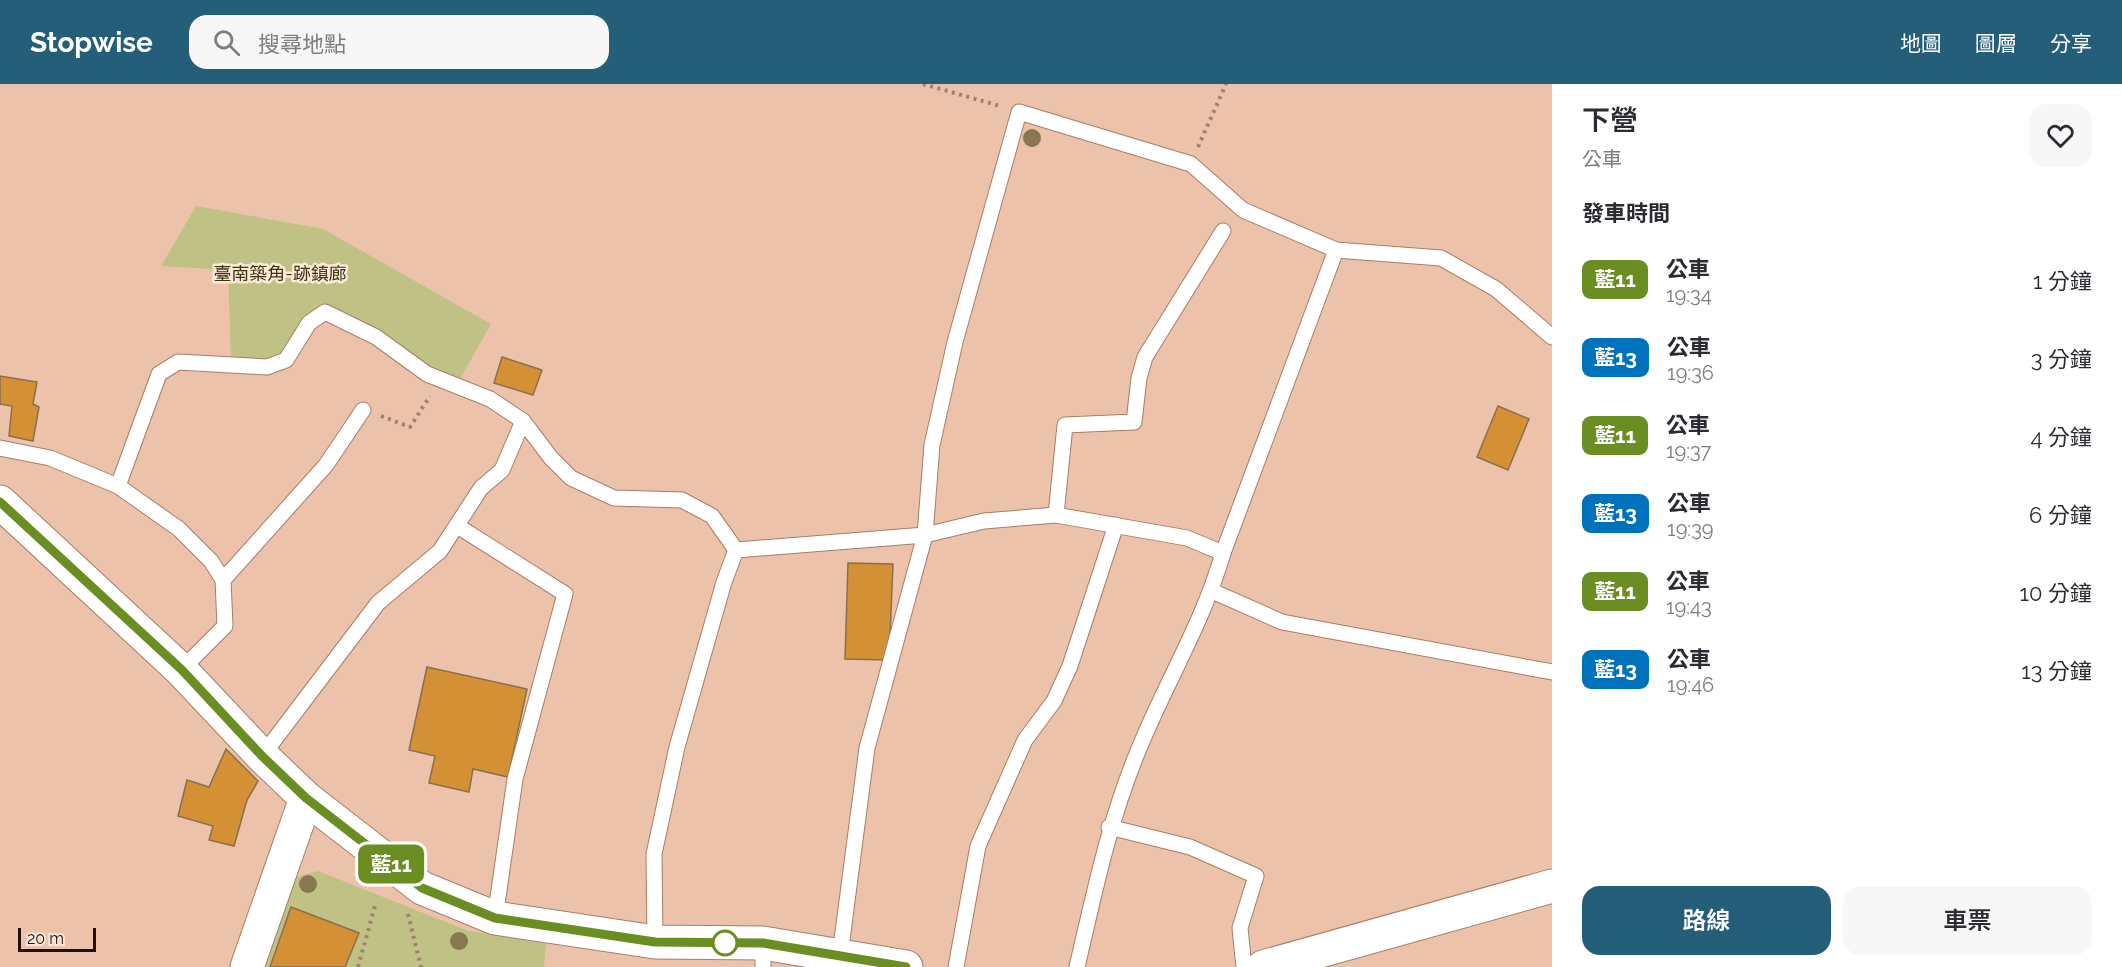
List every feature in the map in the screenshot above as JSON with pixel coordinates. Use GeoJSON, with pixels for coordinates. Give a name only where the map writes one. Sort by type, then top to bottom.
{"type":"FeatureCollection","features":[{"type":"Feature","properties":{"kind":"street"},"geometry":{"type":"LineString","coordinates":[[0,502],[182,670],[262,756],[306,798],[422,888],[495,918],[655,942],[763,955],[840,955],[906,967]]}},
{"type":"Feature","properties":{"kind":"street"},"geometry":{"type":"LineString","coordinates":[[247,967],[306,798]]}},
{"type":"Feature","properties":{"kind":"street"},"geometry":{"type":"LineString","coordinates":[[1263,967],[1552,886]]}},
{"type":"Feature","properties":{"kind":"lane"},"geometry":{"type":"LineString","coordinates":[[840,955],[867,748],[926,535],[932,445],[955,342],[1019,112],[1191,164],[1243,210],[1336,250],[1441,258],[1496,289],[1552,337]]}},
{"type":"Feature","properties":{"kind":"lane"},"geometry":{"type":"LineString","coordinates":[[1056,515],[1065,425],[1134,422],[1139,378],[1145,357],[1223,231]]}},
{"type":"Feature","properties":{"kind":"lane"},"geometry":{"type":"LineString","coordinates":[[1077,967],[1110,827],[1138,750],[1212,591],[1223,554],[1336,250]]}},
{"type":"Feature","properties":{"kind":"lane"},"geometry":{"type":"LineString","coordinates":[[118,486],[159,374],[178,362],[267,367],[286,360],[309,323],[325,312],[376,337],[427,374],[490,399],[523,421],[551,458],[571,478],[614,498],[682,500],[712,516],[736,550]]}},
{"type":"Feature","properties":{"kind":"lane"},"geometry":{"type":"LineString","coordinates":[[223,580],[326,465],[363,410]]}},
{"type":"Feature","properties":{"kind":"lane"},"geometry":{"type":"LineString","coordinates":[[262,756],[378,603],[440,551],[459,527],[481,488],[502,470],[523,421]]}},
{"type":"Feature","properties":{"kind":"lane"},"geometry":{"type":"LineString","coordinates":[[0,448],[50,458],[118,486],[179,530],[212,561],[223,580],[225,626],[182,670]]}},
{"type":"Feature","properties":{"kind":"lane"},"geometry":{"type":"LineString","coordinates":[[736,550],[926,535],[984,521],[1056,515],[1187,538],[1223,554]]}},
{"type":"Feature","properties":{"kind":"lane"},"geometry":{"type":"LineString","coordinates":[[956,967],[978,846],[1025,740],[1054,701],[1070,666],[1116,525]]}},
{"type":"Feature","properties":{"kind":"lane"},"geometry":{"type":"LineString","coordinates":[[459,527],[565,594],[515,779],[495,918]]}},
{"type":"Feature","properties":{"kind":"lane"},"geometry":{"type":"LineString","coordinates":[[655,942],[654,854],[676,747],[724,582],[736,550]]}},
{"type":"Feature","properties":{"kind":"lane"},"geometry":{"type":"LineString","coordinates":[[1212,591],[1282,622],[1552,672]]}},
{"type":"Feature","properties":{"kind":"lane"},"geometry":{"type":"LineString","coordinates":[[1110,827],[1190,847],[1257,876],[1240,928],[1244,967]]}},
{"type":"Feature","properties":{"kind":"path"},"geometry":{"type":"LineString","coordinates":[[923,84],[1019,112]]}},
{"type":"Feature","properties":{"kind":"path"},"geometry":{"type":"LineString","coordinates":[[1191,164],[1226,84]]}},
{"type":"Feature","properties":{"kind":"path"},"geometry":{"type":"LineString","coordinates":[[363,410],[410,427],[441,380]]}},
{"type":"Feature","properties":{"kind":"path"},"geometry":{"type":"LineString","coordinates":[[358,967],[376,902]]}},
{"type":"Feature","properties":{"kind":"path"},"geometry":{"type":"LineString","coordinates":[[408,914],[421,967]]}},
{"type":"Feature","properties":{"kind":"green space","name":"臺南築角-跡鎮廊"},"geometry":{"type":"Polygon","coordinates":[[[196,206],[323,229],[491,324],[460,379],[430,370],[384,333],[321,306],[302,319],[281,354],[260,361],[231,359],[228,270],[161,266],[196,206]]]}},
{"type":"Feature","properties":{"kind":"green space"},"geometry":{"type":"Polygon","coordinates":[[[318,871],[466,930],[546,944],[544,967],[257,967],[288,879],[318,871]]]}},
{"type":"Feature","properties":{"kind":"building"},"geometry":{"type":"Polygon","coordinates":[[[502,357],[542,370],[533,395],[494,383],[502,357]]]}},
{"type":"Feature","properties":{"kind":"building"},"geometry":{"type":"Polygon","coordinates":[[[0,376],[37,382],[33,404],[39,407],[33,441],[9,436],[12,406],[0,404],[0,376]]]}},
{"type":"Feature","properties":{"kind":"building"},"geometry":{"type":"Polygon","coordinates":[[[1498,406],[1529,419],[1508,470],[1477,457],[1498,406]]]}},
{"type":"Feature","properties":{"kind":"building"},"geometry":{"type":"Polygon","coordinates":[[[848,563],[893,564],[889,660],[845,659],[848,563]]]}},
{"type":"Feature","properties":{"kind":"building"},"geometry":{"type":"Polygon","coordinates":[[[427,667],[527,689],[508,777],[473,769],[469,792],[429,783],[435,756],[409,750],[427,667]]]}},
{"type":"Feature","properties":{"kind":"building"},"geometry":{"type":"Polygon","coordinates":[[[226,749],[258,781],[247,800],[234,846],[209,840],[213,826],[178,816],[187,780],[209,787],[226,749]]]}},
{"type":"Feature","properties":{"kind":"building"},"geometry":{"type":"Polygon","coordinates":[[[291,907],[359,933],[345,967],[270,967],[291,907]]]}},
{"type":"Feature","properties":{"kind":"bus line","name":"藍11"},"geometry":{"type":"LineString","coordinates":[[0,502],[182,670],[262,756],[306,798],[422,888],[495,918],[655,942],[763,943],[906,967]]}}]}
